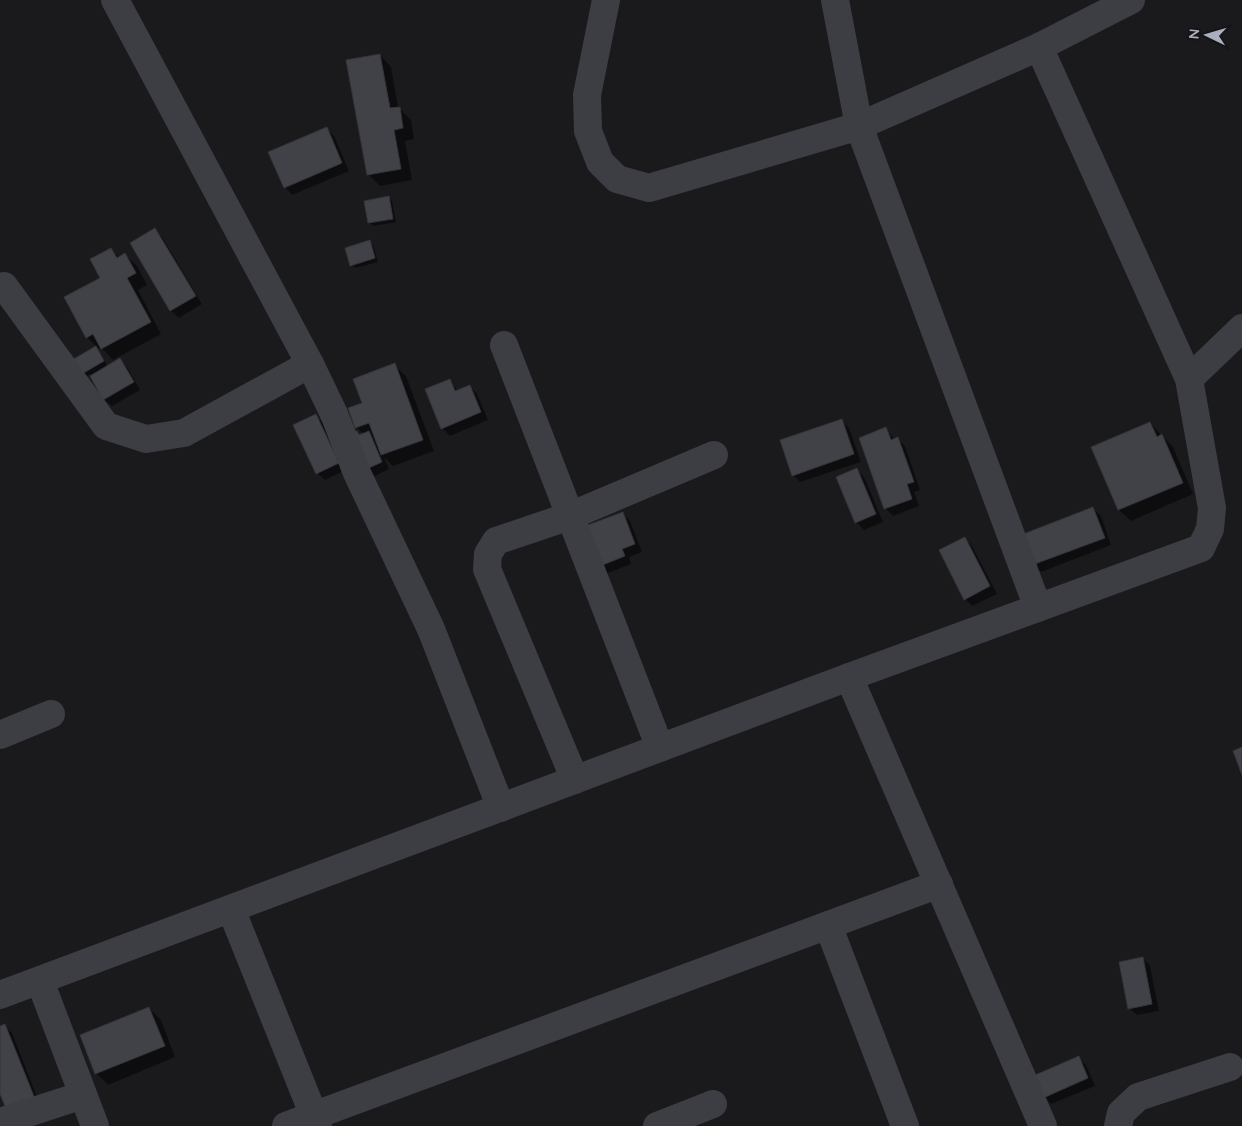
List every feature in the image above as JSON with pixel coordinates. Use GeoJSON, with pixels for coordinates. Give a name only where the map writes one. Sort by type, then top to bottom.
{"type":"FeatureCollection","features":[{"type":"Feature","properties":{"kind":"street"},"geometry":{"type":"LineString","coordinates":[[115,0],[310,364],[334,414],[357,473],[430,629],[501,808]]}},
{"type":"Feature","properties":{"kind":"street"},"geometry":{"type":"LineString","coordinates":[[606,0],[587,95],[588,131],[600,162],[617,179],[649,188],[859,126],[1039,47],[1131,0]]}},
{"type":"Feature","properties":{"kind":"street"},"geometry":{"type":"LineString","coordinates":[[835,0],[859,126],[1038,608]]}},
{"type":"Feature","properties":{"kind":"street"},"geometry":{"type":"LineString","coordinates":[[0,995],[1201,548],[1210,529],[1212,508],[1189,379],[1039,47]]}},
{"type":"Feature","properties":{"kind":"street"},"geometry":{"type":"LineString","coordinates":[[4,286],[106,426],[146,440],[184,433],[310,364]]}},
{"type":"Feature","properties":{"kind":"street"},"geometry":{"type":"LineString","coordinates":[[1189,379],[1242,328]]}},
{"type":"Feature","properties":{"kind":"street"},"geometry":{"type":"LineString","coordinates":[[504,345],[660,748]]}},
{"type":"Feature","properties":{"kind":"street"},"geometry":{"type":"LineString","coordinates":[[575,780],[486,569],[488,554],[496,541],[570,516],[714,455]]}},
{"type":"Feature","properties":{"kind":"street"},"geometry":{"type":"LineString","coordinates":[[849,678],[1043,1126]]}},
{"type":"Feature","properties":{"kind":"street"},"geometry":{"type":"LineString","coordinates":[[0,735],[51,714]]}},
{"type":"Feature","properties":{"kind":"street"},"geometry":{"type":"LineString","coordinates":[[286,1126],[316,1120],[939,884]]}},
{"type":"Feature","properties":{"kind":"street"},"geometry":{"type":"LineString","coordinates":[[231,909],[316,1120]]}},
{"type":"Feature","properties":{"kind":"street"},"geometry":{"type":"LineString","coordinates":[[828,925],[905,1126]]}},
{"type":"Feature","properties":{"kind":"street"},"geometry":{"type":"LineString","coordinates":[[40,981],[95,1126]]}},
{"type":"Feature","properties":{"kind":"street"},"geometry":{"type":"LineString","coordinates":[[1118,1126],[1121,1113],[1138,1097],[1230,1067]]}},
{"type":"Feature","properties":{"kind":"street"},"geometry":{"type":"LineString","coordinates":[[0,1122],[84,1095]]}},
{"type":"Feature","properties":{"kind":"street"},"geometry":{"type":"LineString","coordinates":[[657,1126],[713,1104]]}},
{"type":"Feature","properties":{"kind":"building"},"geometry":{"type":"Polygon","coordinates":[[[380,54],[390,108],[400,107],[403,128],[394,130],[401,169],[367,175],[346,60],[380,54]]]}},
{"type":"Feature","properties":{"kind":"building"},"geometry":{"type":"Polygon","coordinates":[[[327,127],[342,163],[284,188],[268,152],[327,127]]]}},
{"type":"Feature","properties":{"kind":"building"},"geometry":{"type":"Polygon","coordinates":[[[389,196],[393,219],[368,223],[364,201],[389,196]]]}},
{"type":"Feature","properties":{"kind":"building"},"geometry":{"type":"Polygon","coordinates":[[[155,228],[196,296],[170,311],[130,243],[155,228]]]}},
{"type":"Feature","properties":{"kind":"building"},"geometry":{"type":"Polygon","coordinates":[[[370,240],[375,258],[350,266],[345,248],[370,240]]]}},
{"type":"Feature","properties":{"kind":"building"},"geometry":{"type":"Polygon","coordinates":[[[111,248],[117,258],[125,253],[136,273],[127,278],[151,322],[101,349],[93,334],[86,338],[64,297],[100,278],[90,259],[111,248]]]}},
{"type":"Feature","properties":{"kind":"building"},"geometry":{"type":"Polygon","coordinates":[[[96,346],[104,361],[80,375],[72,360],[96,346]]]}},
{"type":"Feature","properties":{"kind":"building"},"geometry":{"type":"Polygon","coordinates":[[[120,358],[134,382],[103,400],[90,376],[120,358]]]}},
{"type":"Feature","properties":{"kind":"building"},"geometry":{"type":"Polygon","coordinates":[[[395,363],[423,440],[381,455],[369,423],[355,428],[348,408],[362,403],[353,379],[395,363]]]}},
{"type":"Feature","properties":{"kind":"building"},"geometry":{"type":"Polygon","coordinates":[[[450,379],[455,391],[470,385],[481,412],[441,429],[425,389],[450,379]]]}},
{"type":"Feature","properties":{"kind":"building"},"geometry":{"type":"Polygon","coordinates":[[[316,414],[339,463],[316,474],[293,425],[316,414]]]}},
{"type":"Feature","properties":{"kind":"building"},"geometry":{"type":"Polygon","coordinates":[[[842,419],[854,454],[792,476],[780,440],[842,419]]]}},
{"type":"Feature","properties":{"kind":"building"},"geometry":{"type":"Polygon","coordinates":[[[1150,422],[1157,437],[1162,434],[1183,483],[1118,510],[1091,447],[1150,422]]]}},
{"type":"Feature","properties":{"kind":"building"},"geometry":{"type":"Polygon","coordinates":[[[886,427],[891,440],[898,437],[914,482],[907,484],[912,499],[884,509],[859,438],[886,427]]]}},
{"type":"Feature","properties":{"kind":"building"},"geometry":{"type":"Polygon","coordinates":[[[357,431],[359,435],[369,431],[382,462],[362,471],[347,436],[357,431]]]}},
{"type":"Feature","properties":{"kind":"building"},"geometry":{"type":"Polygon","coordinates":[[[857,468],[876,514],[855,523],[836,477],[857,468]]]}},
{"type":"Feature","properties":{"kind":"building"},"geometry":{"type":"Polygon","coordinates":[[[1093,507],[1105,538],[1032,565],[1021,535],[1093,507]]]}},
{"type":"Feature","properties":{"kind":"building"},"geometry":{"type":"Polygon","coordinates":[[[623,512],[635,544],[622,549],[625,556],[595,568],[580,528],[623,512]]]}},
{"type":"Feature","properties":{"kind":"building"},"geometry":{"type":"Polygon","coordinates":[[[965,537],[990,586],[964,600],[939,550],[965,537]]]}},
{"type":"Feature","properties":{"kind":"building"},"geometry":{"type":"Polygon","coordinates":[[[1242,747],[1242,775],[1233,751],[1242,747]]]}},
{"type":"Feature","properties":{"kind":"building"},"geometry":{"type":"Polygon","coordinates":[[[1143,957],[1152,1004],[1128,1009],[1119,962],[1143,957]]]}},
{"type":"Feature","properties":{"kind":"building"},"geometry":{"type":"Polygon","coordinates":[[[149,1007],[165,1046],[95,1074],[80,1035],[149,1007]]]}},
{"type":"Feature","properties":{"kind":"building"},"geometry":{"type":"Polygon","coordinates":[[[5,1024],[35,1099],[7,1111],[0,1094],[0,1026],[5,1024]]]}},
{"type":"Feature","properties":{"kind":"building"},"geometry":{"type":"Polygon","coordinates":[[[1079,1056],[1088,1078],[1043,1098],[1033,1076],[1079,1056]]]}}]}
